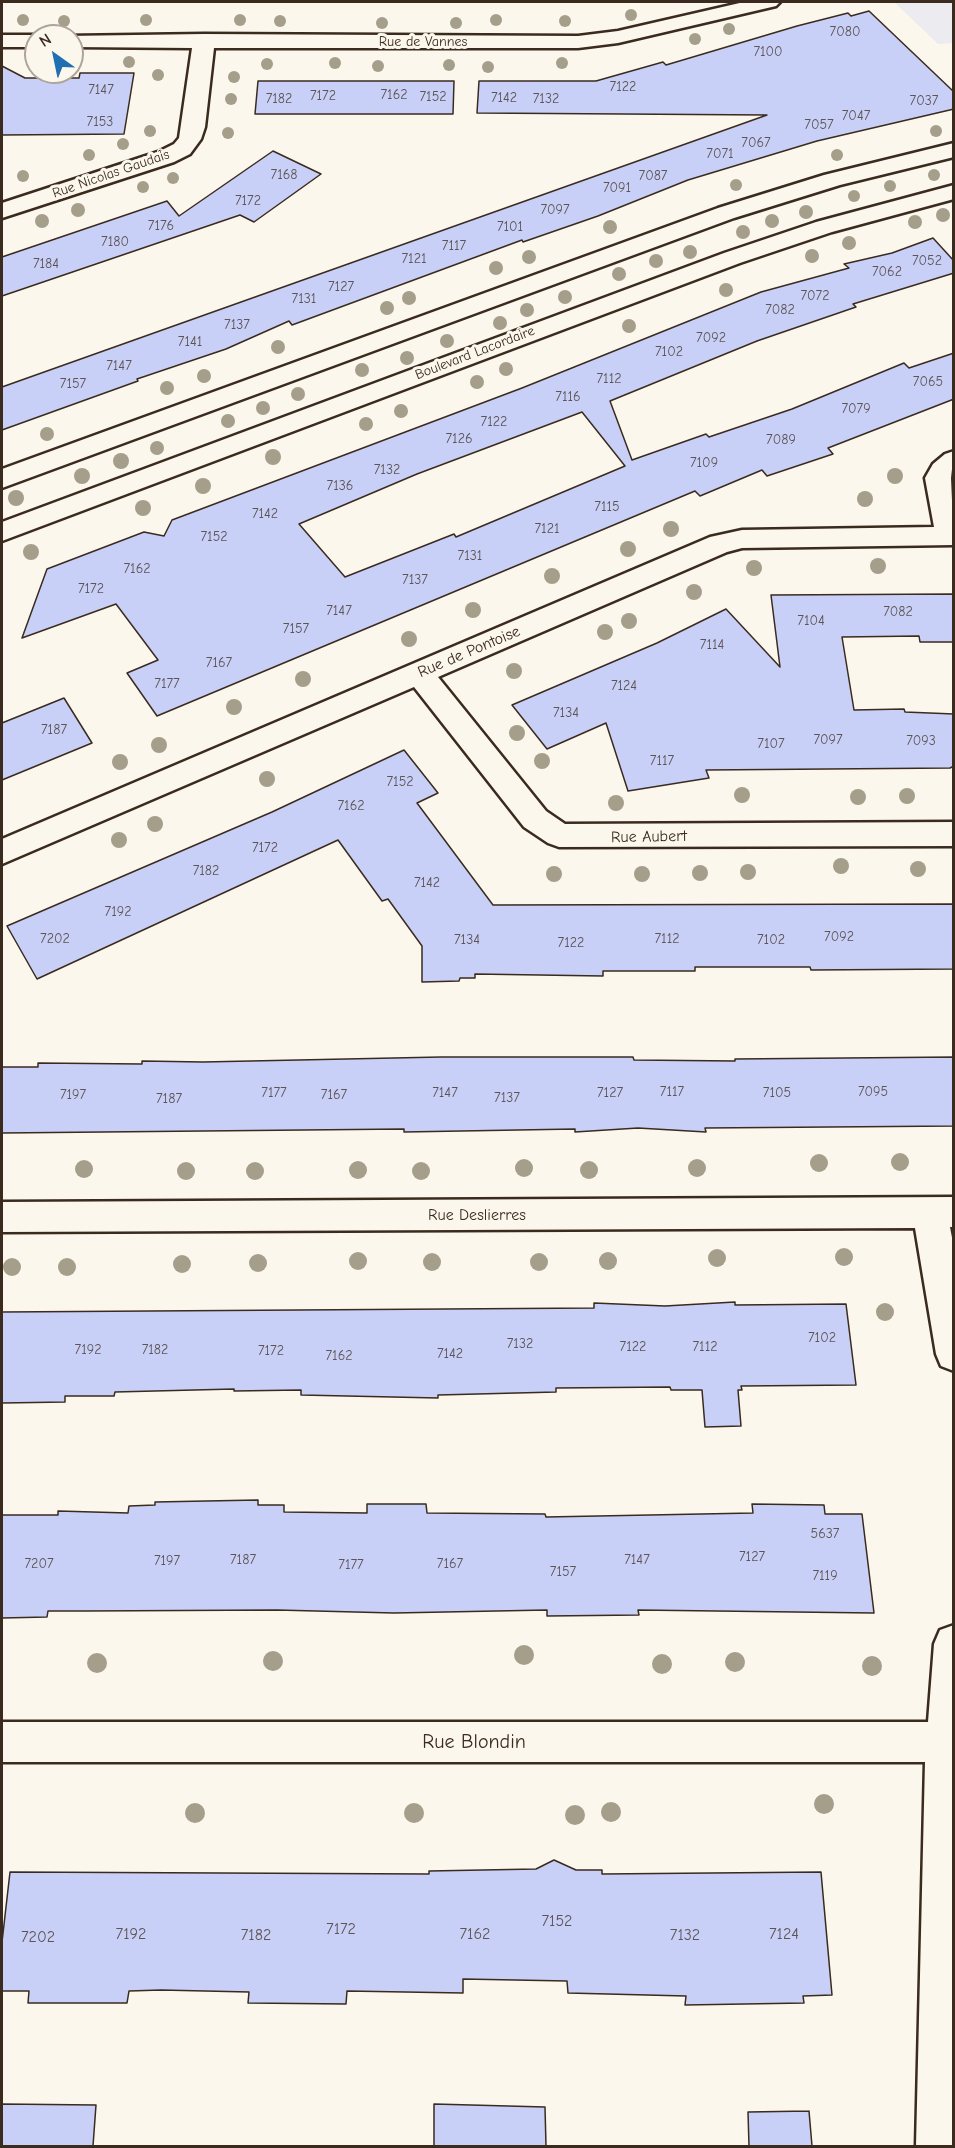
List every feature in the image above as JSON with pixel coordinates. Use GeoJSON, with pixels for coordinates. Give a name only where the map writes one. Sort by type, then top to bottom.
{"type":"FeatureCollection","features":[{"type":"Feature","properties":{"kind":"street","name":"Rue de Vannes"},"geometry":{"type":"LineString","coordinates":[[84,41],[578,42],[618,37],[769,2]]}},
{"type":"Feature","properties":{"kind":"street","name":"Rue Nicolas Gaudais"},"geometry":{"type":"LineString","coordinates":[[2,211],[166,157],[182,149],[190,139],[194,127],[204,40]]}},
{"type":"Feature","properties":{"kind":"street"},"geometry":{"type":"LineString","coordinates":[[2,41],[24,41]]}},
{"type":"Feature","properties":{"kind":"street"},"geometry":{"type":"LineString","coordinates":[[2,479],[726,213],[832,180],[954,150]]}},
{"type":"Feature","properties":{"kind":"street","name":"Boulevard Lacordaire"},"geometry":{"type":"LineString","coordinates":[[2,532],[732,258],[824,227],[954,192]]}},
{"type":"Feature","properties":{"kind":"street"},"geometry":{"type":"LineString","coordinates":[[951,536],[938,478],[942,470],[954,460]]}},
{"type":"Feature","properties":{"kind":"street","name":"Rue de Pontoise"},"geometry":{"type":"LineString","coordinates":[[2,852],[731,540],[951,536]]}},
{"type":"Feature","properties":{"kind":"street","name":"Rue Aubert"},"geometry":{"type":"LineString","coordinates":[[420,674],[535,819],[559,835],[588,837],[954,834]]}},
{"type":"Feature","properties":{"kind":"street"},"geometry":{"type":"LineString","coordinates":[[942,1213],[954,1354]]}},
{"type":"Feature","properties":{"kind":"street","name":"Rue Deslierres"},"geometry":{"type":"LineString","coordinates":[[2,1217],[942,1213]]}},
{"type":"Feature","properties":{"kind":"street"},"geometry":{"type":"LineString","coordinates":[[938,2146],[946,1742],[954,1644]]}},
{"type":"Feature","properties":{"kind":"street","name":"Rue Blondin"},"geometry":{"type":"LineString","coordinates":[[2,1742],[946,1742]]}},
{"type":"Feature","properties":{"kind":"shaded area"},"geometry":{"type":"Polygon","coordinates":[[[894,2],[953,2],[953,43],[938,44],[894,2]]]}},
{"type":"Feature","properties":{"kind":"building"},"geometry":{"type":"Polygon","coordinates":[[[869,11],[954,92],[954,109],[817,141],[688,180],[598,216],[523,242],[522,240],[292,325],[289,321],[226,349],[137,379],[138,381],[2,430],[2,387],[767,115],[477,113],[479,81],[596,81],[663,62],[666,65],[797,26],[848,13],[851,16],[869,11]]]}},
{"type":"Feature","properties":{"kind":"building"},"geometry":{"type":"Polygon","coordinates":[[[2,66],[24,77],[24,84],[84,84],[84,73],[134,73],[124,134],[2,135],[2,66]]]}},
{"type":"Feature","properties":{"kind":"building"},"geometry":{"type":"Polygon","coordinates":[[[258,81],[454,81],[453,114],[255,114],[258,81]]]}},
{"type":"Feature","properties":{"kind":"building"},"geometry":{"type":"Polygon","coordinates":[[[273,151],[321,174],[254,222],[240,215],[2,296],[2,257],[167,201],[179,216],[273,151]]]}},
{"type":"Feature","properties":{"kind":"building"},"geometry":{"type":"Polygon","coordinates":[[[933,238],[954,261],[954,273],[853,304],[856,307],[757,341],[610,401],[632,460],[706,434],[709,437],[792,409],[904,363],[909,368],[954,353],[954,399],[828,448],[833,454],[767,476],[762,470],[700,496],[695,491],[157,716],[127,673],[158,660],[116,604],[22,638],[47,569],[144,532],[164,536],[172,520],[522,388],[761,292],[849,268],[844,264],[892,253],[933,238]],[[582,412],[417,474],[299,524],[345,577],[454,534],[456,537],[625,466],[582,412]]]}},
{"type":"Feature","properties":{"kind":"building"},"geometry":{"type":"Polygon","coordinates":[[[954,594],[954,642],[920,642],[919,636],[842,637],[854,710],[904,709],[905,712],[954,714],[954,766],[950,768],[706,770],[709,778],[628,791],[606,723],[547,749],[512,705],[657,643],[726,609],[780,667],[771,595],[954,594]]]}},
{"type":"Feature","properties":{"kind":"building"},"geometry":{"type":"Polygon","coordinates":[[[64,698],[92,743],[2,780],[2,723],[64,698]]]}},
{"type":"Feature","properties":{"kind":"building"},"geometry":{"type":"Polygon","coordinates":[[[404,750],[438,793],[417,803],[493,905],[954,904],[954,969],[811,970],[810,967],[695,967],[695,971],[603,971],[603,976],[475,974],[475,978],[460,978],[459,981],[422,982],[422,946],[388,899],[382,901],[338,840],[37,979],[7,926],[272,812],[404,750]]]}},
{"type":"Feature","properties":{"kind":"building"},"geometry":{"type":"Polygon","coordinates":[[[441,1057],[633,1057],[634,1060],[735,1061],[735,1059],[954,1057],[954,1126],[705,1128],[706,1132],[638,1128],[575,1132],[575,1129],[404,1132],[404,1129],[2,1133],[2,1067],[38,1067],[38,1063],[142,1064],[142,1061],[203,1062],[441,1057]]]}},
{"type":"Feature","properties":{"kind":"building"},"geometry":{"type":"Polygon","coordinates":[[[735,1302],[735,1305],[846,1304],[856,1385],[741,1386],[742,1390],[738,1390],[741,1426],[705,1427],[702,1390],[671,1390],[670,1387],[556,1388],[556,1392],[438,1395],[438,1398],[301,1395],[301,1390],[234,1391],[234,1389],[115,1392],[114,1396],[65,1396],[65,1402],[2,1403],[2,1312],[594,1308],[594,1303],[665,1306],[735,1302]]]}},
{"type":"Feature","properties":{"kind":"building"},"geometry":{"type":"Polygon","coordinates":[[[258,1500],[258,1505],[284,1505],[284,1512],[367,1513],[367,1504],[426,1504],[427,1513],[545,1514],[546,1517],[753,1513],[752,1504],[824,1505],[825,1514],[862,1514],[874,1613],[638,1610],[639,1615],[547,1616],[547,1610],[394,1613],[277,1610],[48,1611],[47,1617],[2,1618],[2,1515],[58,1515],[58,1511],[128,1513],[129,1506],[155,1505],[155,1502],[258,1500]]]}},
{"type":"Feature","properties":{"kind":"building"},"geometry":{"type":"Polygon","coordinates":[[[554,1860],[576,1870],[602,1870],[602,1874],[821,1872],[832,1995],[803,1996],[804,2003],[685,2005],[686,1996],[568,1993],[567,1981],[463,1979],[463,1993],[347,1991],[346,2004],[248,2003],[249,1992],[161,1990],[129,1991],[127,2003],[28,2003],[29,1991],[2,1991],[2,1942],[10,1872],[429,1874],[429,1871],[536,1869],[554,1860]]]}},
{"type":"Feature","properties":{"kind":"building"},"geometry":{"type":"Polygon","coordinates":[[[2,2104],[96,2105],[93,2146],[2,2146],[2,2104]]]}},
{"type":"Feature","properties":{"kind":"building"},"geometry":{"type":"Polygon","coordinates":[[[434,2104],[545,2107],[546,2146],[434,2146],[434,2104]]]}},
{"type":"Feature","properties":{"kind":"building"},"geometry":{"type":"Polygon","coordinates":[[[809,2111],[812,2146],[749,2146],[748,2112],[809,2111]]]}}]}
